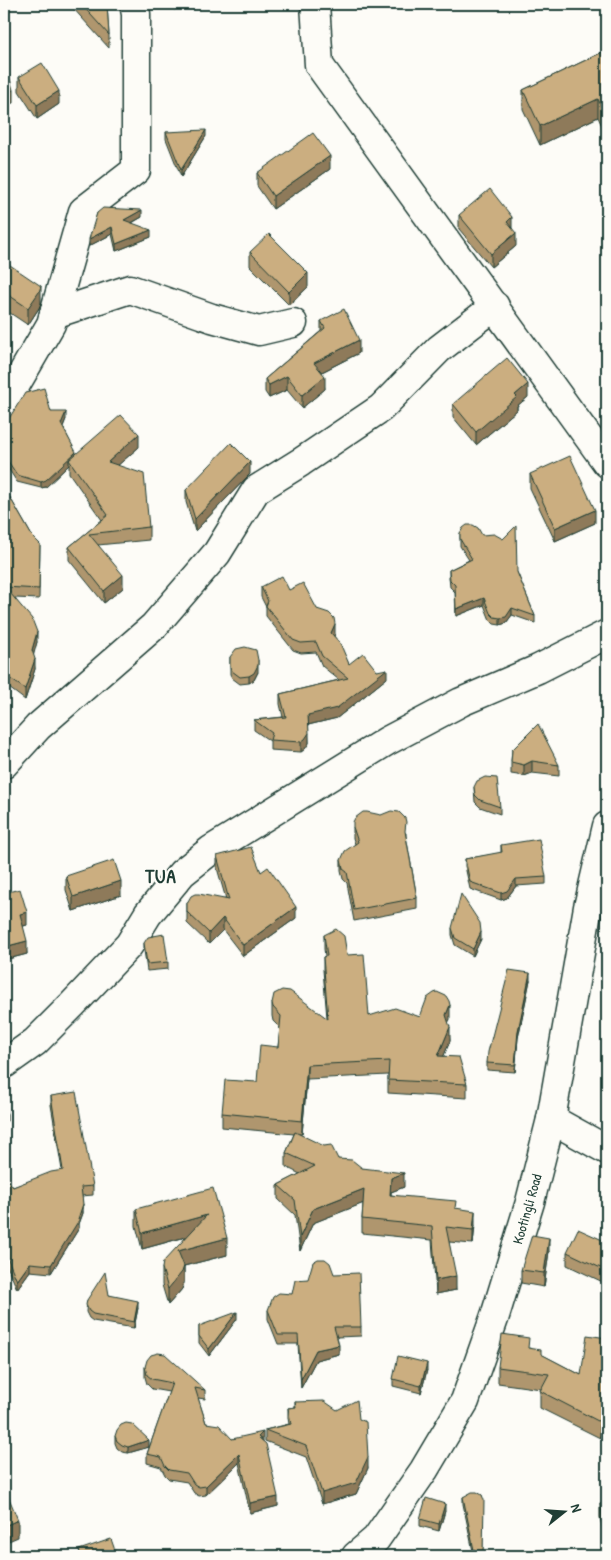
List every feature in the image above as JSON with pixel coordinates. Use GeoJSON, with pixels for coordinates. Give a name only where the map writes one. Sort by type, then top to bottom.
{"type":"FeatureCollection","features":[{"type":"Feature","properties":{"kind":"street"},"geometry":{"type":"LineString","coordinates":[[4,405],[51,324],[83,211],[136,170],[136,14],[134,4]]}},
{"type":"Feature","properties":{"kind":"street"},"geometry":{"type":"LineString","coordinates":[[315,4],[319,64],[607,463]]}},
{"type":"Feature","properties":{"kind":"street"},"geometry":{"type":"LineString","coordinates":[[54,314],[130,289],[212,318],[259,330],[293,323]]}},
{"type":"Feature","properties":{"kind":"street"},"geometry":{"type":"LineString","coordinates":[[4,764],[38,727],[154,626],[217,553],[256,490],[380,408],[439,349],[495,306]]}},
{"type":"Feature","properties":{"kind":"street"},"geometry":{"type":"LineString","coordinates":[[4,1064],[34,1042],[72,1005],[129,946],[148,914],[182,872],[211,850],[387,741],[462,702],[538,669],[607,634]]}},
{"type":"Feature","properties":{"kind":"street","name":"Kootingli Road"},"geometry":{"type":"LineString","coordinates":[[356,1556],[376,1539],[424,1470],[465,1401],[495,1316],[530,1202],[551,1119],[588,907],[607,826]]}},
{"type":"Feature","properties":{"kind":"street"},"geometry":{"type":"LineString","coordinates":[[551,1119],[607,1150]]}},
{"type":"Feature","properties":{"kind":"building"},"geometry":{"type":"Polygon","coordinates":[[[81,4],[107,4],[109,35],[81,4]]]}},
{"type":"Feature","properties":{"kind":"building"},"geometry":{"type":"Polygon","coordinates":[[[607,50],[607,118],[598,99],[540,126],[523,90],[607,50]]]}},
{"type":"Feature","properties":{"kind":"building"},"geometry":{"type":"Polygon","coordinates":[[[4,60],[13,90],[4,93],[4,60]]]}},
{"type":"Feature","properties":{"kind":"building"},"geometry":{"type":"Polygon","coordinates":[[[42,63],[59,91],[37,105],[19,77],[42,63]]]}},
{"type":"Feature","properties":{"kind":"building"},"geometry":{"type":"Polygon","coordinates":[[[206,130],[181,170],[166,132],[206,130]]]}},
{"type":"Feature","properties":{"kind":"building"},"geometry":{"type":"Polygon","coordinates":[[[313,133],[330,156],[273,196],[257,173],[313,133]]]}},
{"type":"Feature","properties":{"kind":"building"},"geometry":{"type":"Polygon","coordinates":[[[490,189],[512,217],[507,222],[516,233],[491,254],[459,215],[490,189]]]}},
{"type":"Feature","properties":{"kind":"building"},"geometry":{"type":"Polygon","coordinates":[[[103,208],[142,210],[124,220],[151,230],[116,244],[112,227],[89,239],[97,213],[103,208]]]}},
{"type":"Feature","properties":{"kind":"building"},"geometry":{"type":"Polygon","coordinates":[[[269,234],[308,273],[289,292],[250,252],[269,234]]]}},
{"type":"Feature","properties":{"kind":"building"},"geometry":{"type":"Polygon","coordinates":[[[4,261],[41,286],[28,308],[4,292],[4,261]]]}},
{"type":"Feature","properties":{"kind":"building"},"geometry":{"type":"Polygon","coordinates":[[[344,309],[359,340],[314,363],[325,376],[302,395],[287,376],[269,385],[265,379],[325,328],[321,321],[344,309]]]}},
{"type":"Feature","properties":{"kind":"building"},"geometry":{"type":"Polygon","coordinates":[[[507,358],[528,384],[515,395],[517,397],[476,432],[453,404],[507,358]]]}},
{"type":"Feature","properties":{"kind":"building"},"geometry":{"type":"Polygon","coordinates":[[[44,388],[51,412],[66,412],[61,424],[76,452],[46,480],[41,482],[17,475],[4,455],[4,445],[8,440],[6,423],[25,393],[44,388]]]}},
{"type":"Feature","properties":{"kind":"building"},"geometry":{"type":"Polygon","coordinates":[[[121,415],[139,434],[108,462],[144,474],[149,527],[89,534],[123,575],[104,591],[69,547],[108,515],[69,460],[121,415]]]}},
{"type":"Feature","properties":{"kind":"building"},"geometry":{"type":"Polygon","coordinates":[[[231,443],[250,462],[195,519],[186,490],[231,443]]]}},
{"type":"Feature","properties":{"kind":"building"},"geometry":{"type":"Polygon","coordinates":[[[570,456],[595,510],[555,528],[530,474],[570,456]]]}},
{"type":"Feature","properties":{"kind":"building"},"geometry":{"type":"Polygon","coordinates":[[[4,487],[32,536],[40,544],[39,589],[5,587],[32,619],[37,632],[32,650],[35,659],[25,689],[9,678],[4,683],[4,609],[8,606],[4,605],[4,487]]]}},
{"type":"Feature","properties":{"kind":"building"},"geometry":{"type":"Polygon","coordinates":[[[467,525],[473,525],[478,528],[482,535],[494,534],[503,539],[516,526],[517,572],[535,616],[512,608],[506,617],[494,617],[490,613],[484,598],[456,609],[455,585],[450,580],[449,570],[472,559],[460,539],[460,533],[467,525]]]}},
{"type":"Feature","properties":{"kind":"building"},"geometry":{"type":"Polygon","coordinates":[[[282,576],[289,590],[303,583],[317,609],[329,613],[334,618],[335,624],[331,633],[340,643],[349,664],[363,653],[377,671],[387,669],[337,708],[308,715],[309,733],[301,742],[270,740],[272,733],[254,720],[286,717],[280,694],[348,678],[322,656],[316,642],[301,643],[293,640],[266,606],[268,601],[261,587],[282,576]]]}},
{"type":"Feature","properties":{"kind":"building"},"geometry":{"type":"Polygon","coordinates":[[[245,647],[256,650],[258,665],[254,673],[249,676],[240,677],[230,667],[230,657],[236,649],[245,647]]]}},
{"type":"Feature","properties":{"kind":"building"},"geometry":{"type":"Polygon","coordinates":[[[538,724],[559,765],[532,761],[524,765],[511,762],[512,750],[538,724]]]}},
{"type":"Feature","properties":{"kind":"building"},"geometry":{"type":"Polygon","coordinates":[[[485,777],[497,778],[500,807],[480,800],[475,795],[474,787],[477,781],[485,777]]]}},
{"type":"Feature","properties":{"kind":"building"},"geometry":{"type":"Polygon","coordinates":[[[391,811],[399,812],[405,818],[405,831],[417,898],[354,910],[347,872],[343,869],[341,860],[345,851],[358,842],[353,822],[363,812],[381,815],[391,811]]]}},
{"type":"Feature","properties":{"kind":"building"},"geometry":{"type":"Polygon","coordinates":[[[539,839],[546,877],[516,879],[507,891],[501,893],[470,882],[465,859],[502,852],[501,845],[539,839]]]}},
{"type":"Feature","properties":{"kind":"building"},"geometry":{"type":"Polygon","coordinates":[[[251,847],[261,872],[268,867],[296,907],[243,945],[223,918],[209,933],[187,912],[187,903],[191,896],[195,894],[229,900],[217,856],[251,847]]]}},
{"type":"Feature","properties":{"kind":"building"},"geometry":{"type":"Polygon","coordinates":[[[114,860],[121,881],[73,897],[66,876],[114,860]]]}},
{"type":"Feature","properties":{"kind":"building"},"geometry":{"type":"Polygon","coordinates":[[[20,889],[27,912],[20,914],[27,941],[8,946],[4,930],[4,893],[20,889]]]}},
{"type":"Feature","properties":{"kind":"building"},"geometry":{"type":"Polygon","coordinates":[[[461,894],[480,923],[481,932],[473,949],[455,938],[452,928],[461,894]]]}},
{"type":"Feature","properties":{"kind":"building"},"geometry":{"type":"Polygon","coordinates":[[[336,929],[344,936],[347,955],[364,954],[369,1016],[395,1008],[420,1017],[427,998],[437,992],[446,996],[450,1005],[446,1015],[450,1027],[438,1056],[459,1057],[467,1084],[388,1080],[389,1061],[307,1065],[302,1121],[222,1113],[225,1080],[257,1082],[260,1045],[278,1047],[281,1016],[273,1007],[274,994],[282,990],[290,991],[328,1019],[323,957],[327,956],[324,935],[336,929]]]}},
{"type":"Feature","properties":{"kind":"building"},"geometry":{"type":"Polygon","coordinates":[[[164,934],[168,962],[147,964],[144,943],[148,937],[164,934]]]}},
{"type":"Feature","properties":{"kind":"building"},"geometry":{"type":"Polygon","coordinates":[[[509,970],[530,973],[518,1031],[515,1065],[487,1063],[488,1052],[509,970]]]}},
{"type":"Feature","properties":{"kind":"building"},"geometry":{"type":"Polygon","coordinates":[[[76,1092],[93,1186],[81,1187],[83,1204],[79,1220],[51,1265],[30,1263],[17,1281],[4,1251],[4,1175],[13,1187],[51,1172],[63,1170],[51,1096],[76,1092]]]}},
{"type":"Feature","properties":{"kind":"building"},"geometry":{"type":"Polygon","coordinates":[[[4,1105],[7,1114],[4,1116],[4,1105]]]}},
{"type":"Feature","properties":{"kind":"building"},"geometry":{"type":"Polygon","coordinates":[[[295,1132],[324,1146],[331,1145],[338,1159],[352,1160],[362,1168],[404,1173],[391,1178],[390,1195],[456,1201],[455,1208],[475,1211],[473,1230],[446,1227],[456,1276],[436,1280],[432,1226],[362,1219],[364,1189],[313,1209],[300,1237],[295,1200],[278,1185],[315,1166],[286,1153],[295,1132]]]}},
{"type":"Feature","properties":{"kind":"building"},"geometry":{"type":"Polygon","coordinates":[[[213,1188],[227,1238],[178,1251],[184,1266],[182,1272],[168,1289],[162,1268],[163,1262],[207,1215],[142,1233],[136,1209],[213,1188]]]}},
{"type":"Feature","properties":{"kind":"building"},"geometry":{"type":"Polygon","coordinates":[[[578,1229],[607,1242],[607,1271],[567,1252],[578,1229]]]}},
{"type":"Feature","properties":{"kind":"building"},"geometry":{"type":"Polygon","coordinates":[[[532,1235],[549,1238],[544,1273],[521,1270],[532,1235]]]}},
{"type":"Feature","properties":{"kind":"building"},"geometry":{"type":"Polygon","coordinates":[[[318,1259],[325,1259],[330,1263],[334,1274],[359,1273],[361,1327],[334,1327],[339,1345],[316,1350],[301,1379],[298,1335],[278,1335],[268,1310],[273,1297],[279,1293],[292,1294],[295,1280],[308,1279],[313,1262],[318,1259]]]}},
{"type":"Feature","properties":{"kind":"building"},"geometry":{"type":"Polygon","coordinates":[[[105,1272],[109,1295],[138,1301],[134,1322],[93,1314],[89,1311],[86,1305],[87,1300],[105,1272]]]}},
{"type":"Feature","properties":{"kind":"building"},"geometry":{"type":"Polygon","coordinates":[[[237,1312],[209,1349],[199,1336],[199,1326],[237,1312]]]}},
{"type":"Feature","properties":{"kind":"building"},"geometry":{"type":"Polygon","coordinates":[[[502,1334],[529,1338],[528,1348],[541,1350],[541,1354],[581,1375],[587,1335],[607,1338],[607,1407],[600,1422],[540,1391],[549,1374],[498,1367],[502,1334]]]}},
{"type":"Feature","properties":{"kind":"building"},"geometry":{"type":"Polygon","coordinates":[[[165,1354],[205,1390],[195,1388],[206,1423],[219,1425],[232,1439],[263,1432],[258,1437],[266,1444],[278,1497],[250,1503],[239,1454],[206,1486],[199,1487],[194,1484],[187,1473],[169,1470],[161,1457],[147,1454],[172,1383],[152,1379],[147,1375],[145,1367],[147,1360],[151,1355],[165,1354]]]}},
{"type":"Feature","properties":{"kind":"building"},"geometry":{"type":"Polygon","coordinates":[[[398,1356],[427,1363],[421,1386],[393,1379],[398,1356]]]}},
{"type":"Feature","properties":{"kind":"building"},"geometry":{"type":"Polygon","coordinates":[[[357,1400],[359,1419],[366,1422],[368,1457],[356,1483],[322,1493],[306,1446],[265,1430],[291,1424],[288,1408],[296,1407],[295,1402],[324,1401],[337,1410],[357,1400]]]}},
{"type":"Feature","properties":{"kind":"building"},"geometry":{"type":"Polygon","coordinates":[[[126,1423],[132,1424],[149,1440],[128,1447],[122,1445],[115,1436],[121,1425],[126,1423]]]}},
{"type":"Feature","properties":{"kind":"building"},"geometry":{"type":"Polygon","coordinates":[[[4,1486],[18,1520],[4,1526],[4,1486]]]}},
{"type":"Feature","properties":{"kind":"building"},"geometry":{"type":"Polygon","coordinates":[[[472,1492],[482,1495],[484,1500],[483,1554],[475,1555],[463,1497],[472,1492]]]}},
{"type":"Feature","properties":{"kind":"building"},"geometry":{"type":"Polygon","coordinates":[[[426,1498],[445,1504],[439,1524],[420,1519],[426,1498]]]}},
{"type":"Feature","properties":{"kind":"building"},"geometry":{"type":"Polygon","coordinates":[[[607,1502],[607,1538],[600,1503],[607,1502]]]}},
{"type":"Feature","properties":{"kind":"building"},"geometry":{"type":"Polygon","coordinates":[[[111,1539],[117,1556],[81,1556],[79,1550],[111,1539]]]}},
{"type":"Feature","properties":{"kind":"building"},"geometry":{"type":"Polygon","coordinates":[[[181,1551],[182,1556],[168,1556],[181,1551]]]}},
{"type":"Feature","properties":{"kind":"district","name":"TUA"},"geometry":{"type":"Point","coordinates":[161,876]}}]}
